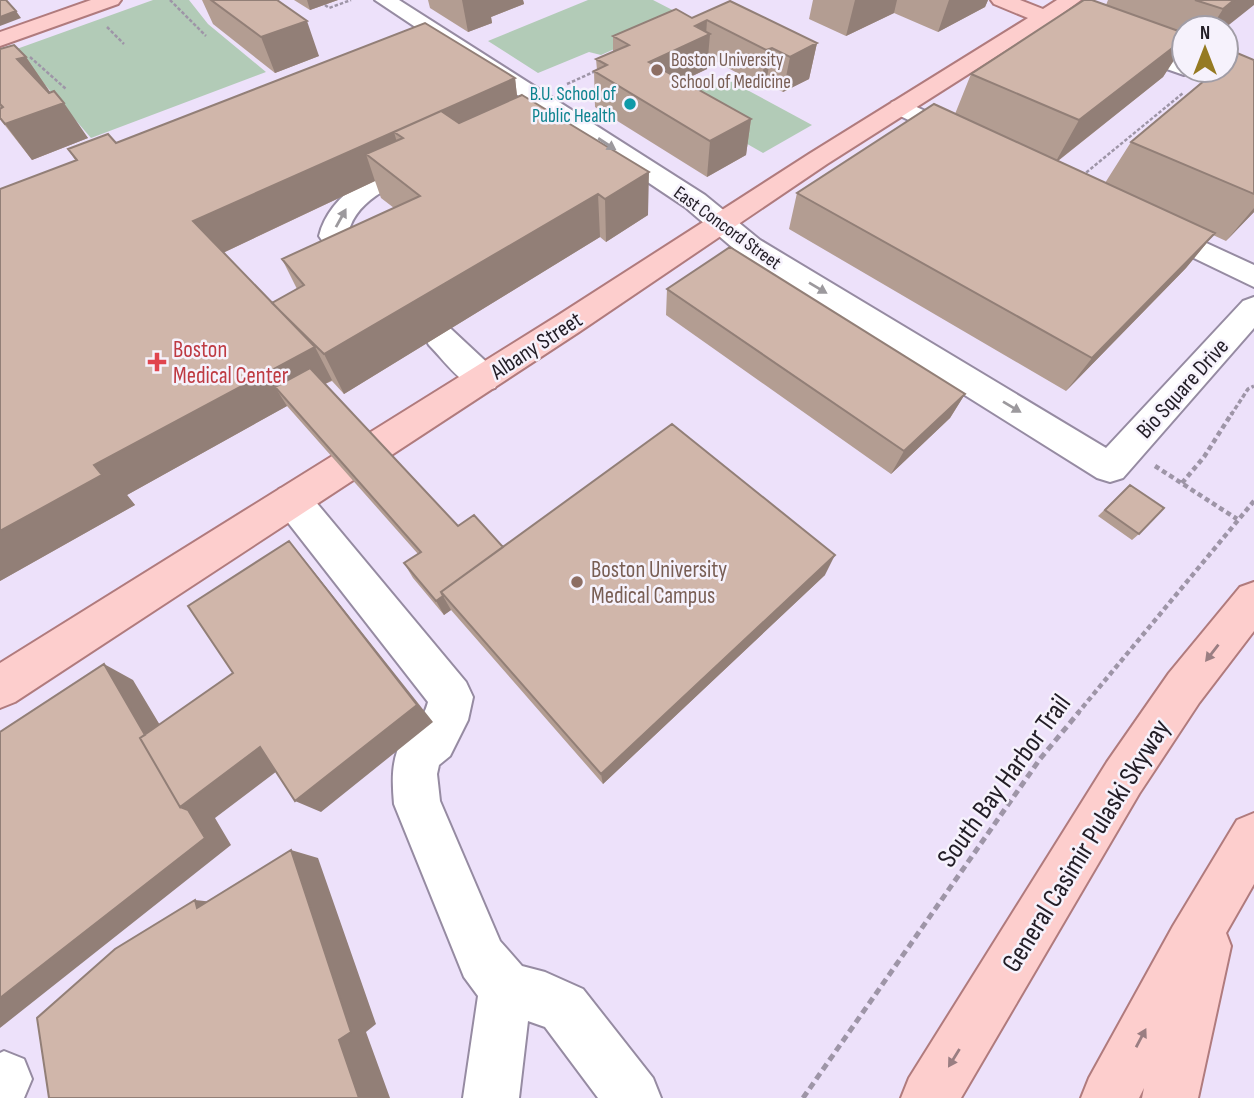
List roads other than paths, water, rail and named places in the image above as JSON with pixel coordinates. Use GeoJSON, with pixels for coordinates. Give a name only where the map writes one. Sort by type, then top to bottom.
{"type":"FeatureCollection","features":[{"type":"Feature","properties":{"kind":"main road"},"geometry":{"type":"LineString","coordinates":[[0,39],[83,4],[111,0]]}},
{"type":"Feature","properties":{"kind":"main road"},"geometry":{"type":"LineString","coordinates":[[1002,0],[1045,17]]}},
{"type":"Feature","properties":{"kind":"main road","name":"Albany Street"},"geometry":{"type":"LineString","coordinates":[[0,687],[1071,0]]}},
{"type":"Feature","properties":{"kind":"main road","name":"General Casimir Pulaski Skyway"},"geometry":{"type":"LineString","coordinates":[[929,1098],[1122,778],[1184,688],[1254,600]]}},
{"type":"Feature","properties":{"kind":"main road"},"geometry":{"type":"LineString","coordinates":[[1109,1098],[1215,902],[1254,837]]}},
{"type":"Feature","properties":{"kind":"main road"},"geometry":{"type":"LineString","coordinates":[[1170,1098],[1215,902]]}},
{"type":"Feature","properties":{"kind":"street","name":"East Concord Street"},"geometry":{"type":"LineString","coordinates":[[385,0],[539,108],[722,222],[750,247],[1110,468]]}},
{"type":"Feature","properties":{"kind":"street"},"geometry":{"type":"LineString","coordinates":[[1045,17],[1071,27]]}},
{"type":"Feature","properties":{"kind":"street"},"geometry":{"type":"LineString","coordinates":[[1107,40],[1170,67]]}},
{"type":"Feature","properties":{"kind":"street"},"geometry":{"type":"LineString","coordinates":[[901,107],[987,148]]}},
{"type":"Feature","properties":{"kind":"street"},"geometry":{"type":"LineString","coordinates":[[369,270],[334,236],[337,219],[369,187],[444,153]]}},
{"type":"Feature","properties":{"kind":"street"},"geometry":{"type":"LineString","coordinates":[[1135,219],[1254,277]]}},
{"type":"Feature","properties":{"kind":"street","name":"Bio Square Drive"},"geometry":{"type":"LineString","coordinates":[[1110,468],[1254,308]]}},
{"type":"Feature","properties":{"kind":"street"},"geometry":{"type":"LineString","coordinates":[[440,337],[483,379]]}},
{"type":"Feature","properties":{"kind":"street"},"geometry":{"type":"LineString","coordinates":[[292,500],[451,697],[446,720],[433,740],[420,752],[414,774],[417,804],[482,959],[506,988],[545,999],[564,1008],[633,1098]]}},
{"type":"Feature","properties":{"kind":"street"},"geometry":{"type":"LineString","coordinates":[[491,1098],[506,988]]}},
{"type":"Feature","properties":{"kind":"place","name":"Boston University School of Medicine"},"geometry":{"type":"Point","coordinates":[657,70]}},
{"type":"Feature","properties":{"kind":"place","name":"B.U. School of Public Health"},"geometry":{"type":"Point","coordinates":[630,104]}},
{"type":"Feature","properties":{"kind":"place","name":"Boston Medical Center"},"geometry":{"type":"Point","coordinates":[157,362]}},
{"type":"Feature","properties":{"kind":"place","name":"Boston University Medical Campus"},"geometry":{"type":"Point","coordinates":[577,582]}}]}
